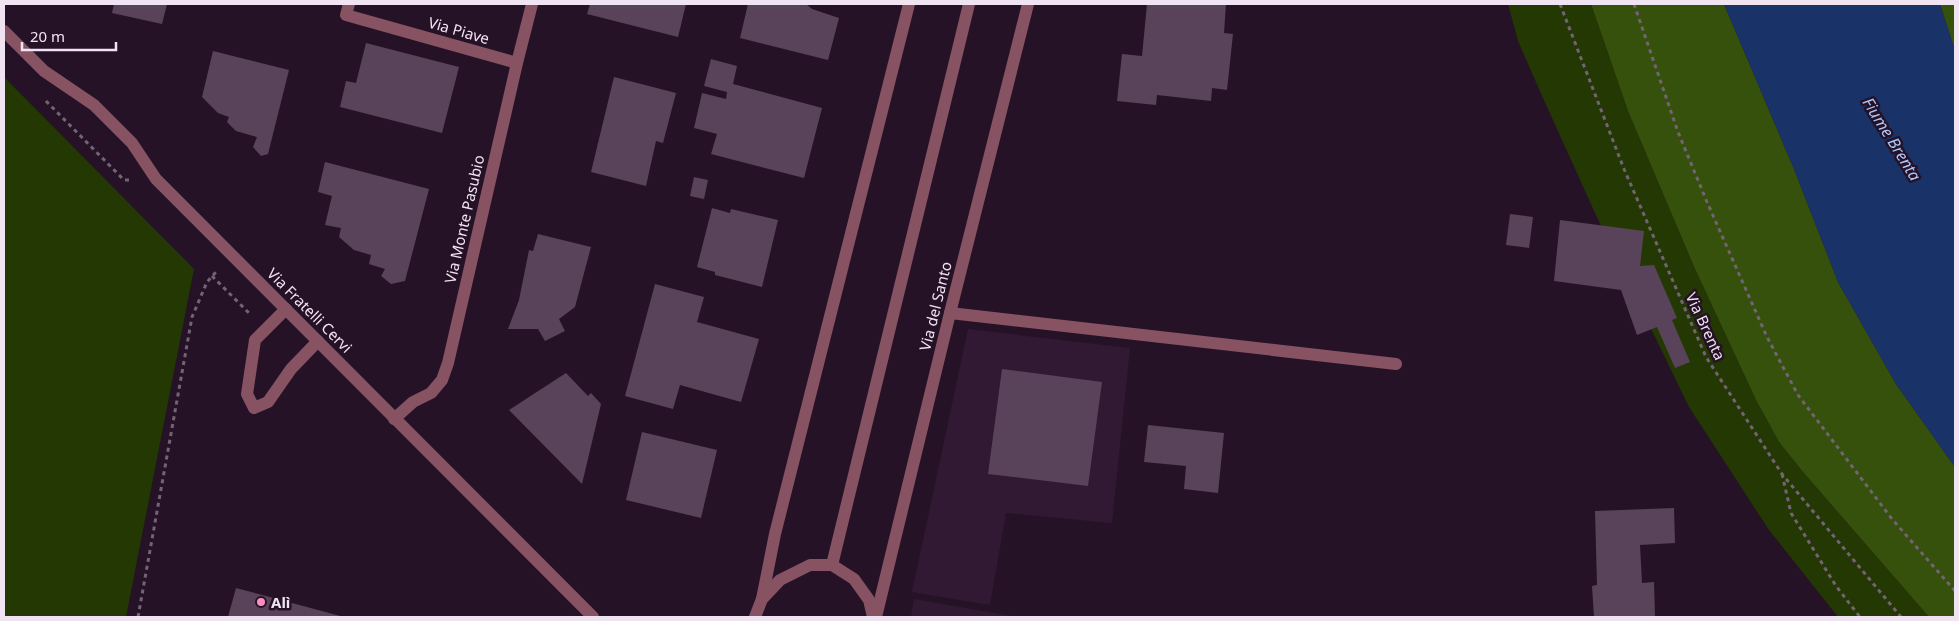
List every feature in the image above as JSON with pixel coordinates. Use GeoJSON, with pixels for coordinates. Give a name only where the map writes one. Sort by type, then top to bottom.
{"type":"FeatureCollection","features":[{"type":"Feature","properties":{"kind":"street","name":"Via Piave"},"geometry":{"type":"LineString","coordinates":[[349,4],[346,15],[516,63]]}},
{"type":"Feature","properties":{"kind":"street","name":"Via Monte Pasubio"},"geometry":{"type":"LineString","coordinates":[[394,419],[413,402],[431,393],[442,380],[448,363],[516,63],[532,4]]}},
{"type":"Feature","properties":{"kind":"street"},"geometry":{"type":"LineString","coordinates":[[755,617],[762,599],[778,524],[909,4]]}},
{"type":"Feature","properties":{"kind":"street"},"geometry":{"type":"LineString","coordinates":[[762,599],[780,580],[810,565],[832,565],[969,4]]}},
{"type":"Feature","properties":{"kind":"street","name":"Via del Santo"},"geometry":{"type":"LineString","coordinates":[[875,617],[1028,4]]}},
{"type":"Feature","properties":{"kind":"street","name":"Via Fratelli Cervi"},"geometry":{"type":"LineString","coordinates":[[4,31],[44,71],[94,105],[132,143],[156,179],[592,617]]}},
{"type":"Feature","properties":{"kind":"street"},"geometry":{"type":"LineString","coordinates":[[286,309],[255,340],[247,394],[254,408],[268,402],[291,369],[318,341]]}},
{"type":"Feature","properties":{"kind":"street"},"geometry":{"type":"LineString","coordinates":[[950,313],[1396,364]]}},
{"type":"Feature","properties":{"kind":"street","name":"Via del Santo"},"geometry":{"type":"LineString","coordinates":[[832,565],[854,580],[869,600],[875,617]]}},
{"type":"Feature","properties":{"kind":"path","name":"Via Brenta"},"geometry":{"type":"LineString","coordinates":[[1560,4],[1624,169],[1706,356],[1782,474],[1900,617]]}},
{"type":"Feature","properties":{"kind":"path"},"geometry":{"type":"LineString","coordinates":[[1634,4],[1675,124],[1706,202],[1767,337],[1798,395],[1892,519],[1955,591]]}},
{"type":"Feature","properties":{"kind":"path"},"geometry":{"type":"LineString","coordinates":[[44,71],[44,100],[124,180],[156,179]]}},
{"type":"Feature","properties":{"kind":"path"},"geometry":{"type":"LineString","coordinates":[[138,617],[192,317],[207,282],[232,255]]}},
{"type":"Feature","properties":{"kind":"path"},"geometry":{"type":"LineString","coordinates":[[212,276],[256,320]]}},
{"type":"Feature","properties":{"kind":"path"},"geometry":{"type":"LineString","coordinates":[[1782,474],[1791,513],[1836,586],[1860,617]]}},
{"type":"Feature","properties":{"kind":"shaded area"},"geometry":{"type":"Polygon","coordinates":[[[968,329],[1130,348],[1112,523],[1006,513],[990,605],[912,592],[968,329]]]}},
{"type":"Feature","properties":{"kind":"shaded area"},"geometry":{"type":"Polygon","coordinates":[[[914,599],[1017,617],[911,617],[914,599]]]}},
{"type":"Feature","properties":{"kind":"green space"},"geometry":{"type":"Polygon","coordinates":[[[1508,4],[1591,4],[1628,111],[1695,269],[1756,400],[1779,442],[1929,617],[1838,617],[1769,530],[1689,407],[1595,213],[1543,98],[1518,41],[1508,4]]]}},
{"type":"Feature","properties":{"kind":"green space"},"geometry":{"type":"Polygon","coordinates":[[[1591,4],[1724,4],[1794,169],[1838,282],[1896,384],[1955,467],[1955,617],[1929,617],[1779,442],[1756,400],[1695,269],[1628,111],[1591,4]]]}},
{"type":"Feature","properties":{"kind":"green space"},"geometry":{"type":"Polygon","coordinates":[[[1940,4],[1955,4],[1955,51],[1940,4]]]}},
{"type":"Feature","properties":{"kind":"green space"},"geometry":{"type":"Polygon","coordinates":[[[4,77],[194,269],[126,617],[4,617],[4,77]]]}},
{"type":"Feature","properties":{"kind":"water","name":"Fiume Brenta"},"geometry":{"type":"Polygon","coordinates":[[[1724,4],[1940,4],[1955,51],[1955,467],[1896,384],[1838,282],[1794,169],[1724,4]]]}},
{"type":"Feature","properties":{"kind":"building"},"geometry":{"type":"Polygon","coordinates":[[[114,4],[167,4],[162,24],[112,13],[114,4]]]}},
{"type":"Feature","properties":{"kind":"building"},"geometry":{"type":"Polygon","coordinates":[[[590,4],[686,4],[678,37],[587,14],[590,4]]]}},
{"type":"Feature","properties":{"kind":"building"},"geometry":{"type":"Polygon","coordinates":[[[748,4],[806,4],[812,9],[839,18],[828,60],[740,38],[748,4]]]}},
{"type":"Feature","properties":{"kind":"building"},"geometry":{"type":"Polygon","coordinates":[[[1147,4],[1226,4],[1224,33],[1233,34],[1227,90],[1212,88],[1211,101],[1157,95],[1156,105],[1117,101],[1122,54],[1142,56],[1147,4]]]}},
{"type":"Feature","properties":{"kind":"building"},"geometry":{"type":"Polygon","coordinates":[[[366,43],[459,67],[442,133],[340,107],[346,81],[356,83],[366,43]]]}},
{"type":"Feature","properties":{"kind":"building"},"geometry":{"type":"Polygon","coordinates":[[[213,51],[289,70],[268,154],[261,156],[253,147],[257,137],[236,131],[227,122],[229,117],[218,113],[202,97],[213,51]]]}},
{"type":"Feature","properties":{"kind":"building"},"geometry":{"type":"Polygon","coordinates":[[[711,59],[737,66],[733,84],[822,108],[804,178],[711,154],[717,134],[694,128],[702,93],[726,99],[727,92],[704,86],[711,59]]]}},
{"type":"Feature","properties":{"kind":"building"},"geometry":{"type":"Polygon","coordinates":[[[614,77],[676,93],[663,143],[656,141],[646,186],[591,172],[614,77]]]}},
{"type":"Feature","properties":{"kind":"building"},"geometry":{"type":"Polygon","coordinates":[[[325,162],[429,189],[405,281],[391,284],[381,276],[385,269],[369,264],[371,255],[354,250],[339,237],[341,228],[325,225],[332,196],[318,192],[325,162]]]}},
{"type":"Feature","properties":{"kind":"building"},"geometry":{"type":"Polygon","coordinates":[[[694,177],[708,180],[704,199],[690,196],[694,177]]]}},
{"type":"Feature","properties":{"kind":"building"},"geometry":{"type":"Polygon","coordinates":[[[712,208],[730,213],[731,209],[778,220],[762,287],[715,275],[715,272],[697,267],[712,208]]]}},
{"type":"Feature","properties":{"kind":"building"},"geometry":{"type":"Polygon","coordinates":[[[1510,214],[1533,217],[1529,248],[1506,245],[1510,214]]]}},
{"type":"Feature","properties":{"kind":"building"},"geometry":{"type":"Polygon","coordinates":[[[1560,220],[1644,231],[1640,266],[1654,265],[1677,318],[1672,320],[1690,362],[1675,368],[1657,327],[1637,335],[1621,290],[1554,281],[1560,220]]]}},
{"type":"Feature","properties":{"kind":"building"},"geometry":{"type":"Polygon","coordinates":[[[538,234],[591,247],[575,307],[559,319],[565,331],[545,341],[538,329],[508,329],[519,300],[529,250],[533,251],[538,234]]]}},
{"type":"Feature","properties":{"kind":"building"},"geometry":{"type":"Polygon","coordinates":[[[655,284],[704,297],[697,322],[759,339],[741,402],[680,385],[673,409],[625,396],[655,284]]]}},
{"type":"Feature","properties":{"kind":"building"},"geometry":{"type":"Polygon","coordinates":[[[1002,369],[1102,382],[1088,486],[988,474],[1002,369]]]}},
{"type":"Feature","properties":{"kind":"building"},"geometry":{"type":"Polygon","coordinates":[[[566,373],[588,396],[591,393],[601,404],[582,484],[509,410],[566,373]]]}},
{"type":"Feature","properties":{"kind":"building"},"geometry":{"type":"Polygon","coordinates":[[[1148,425],[1224,433],[1218,493],[1184,489],[1186,466],[1144,462],[1148,425]]]}},
{"type":"Feature","properties":{"kind":"building"},"geometry":{"type":"Polygon","coordinates":[[[642,432],[717,450],[701,518],[626,500],[642,432]]]}},
{"type":"Feature","properties":{"kind":"building"},"geometry":{"type":"Polygon","coordinates":[[[1674,508],[1675,543],[1640,545],[1642,583],[1654,582],[1655,617],[1594,617],[1592,586],[1597,585],[1595,511],[1674,508]]]}},
{"type":"Feature","properties":{"kind":"building","name":"Alì"},"geometry":{"type":"Polygon","coordinates":[[[236,588],[344,617],[228,617],[236,588]]]}},
{"type":"Feature","properties":{"kind":"place","name":"Alì"},"geometry":{"type":"Point","coordinates":[261,602]}}]}
